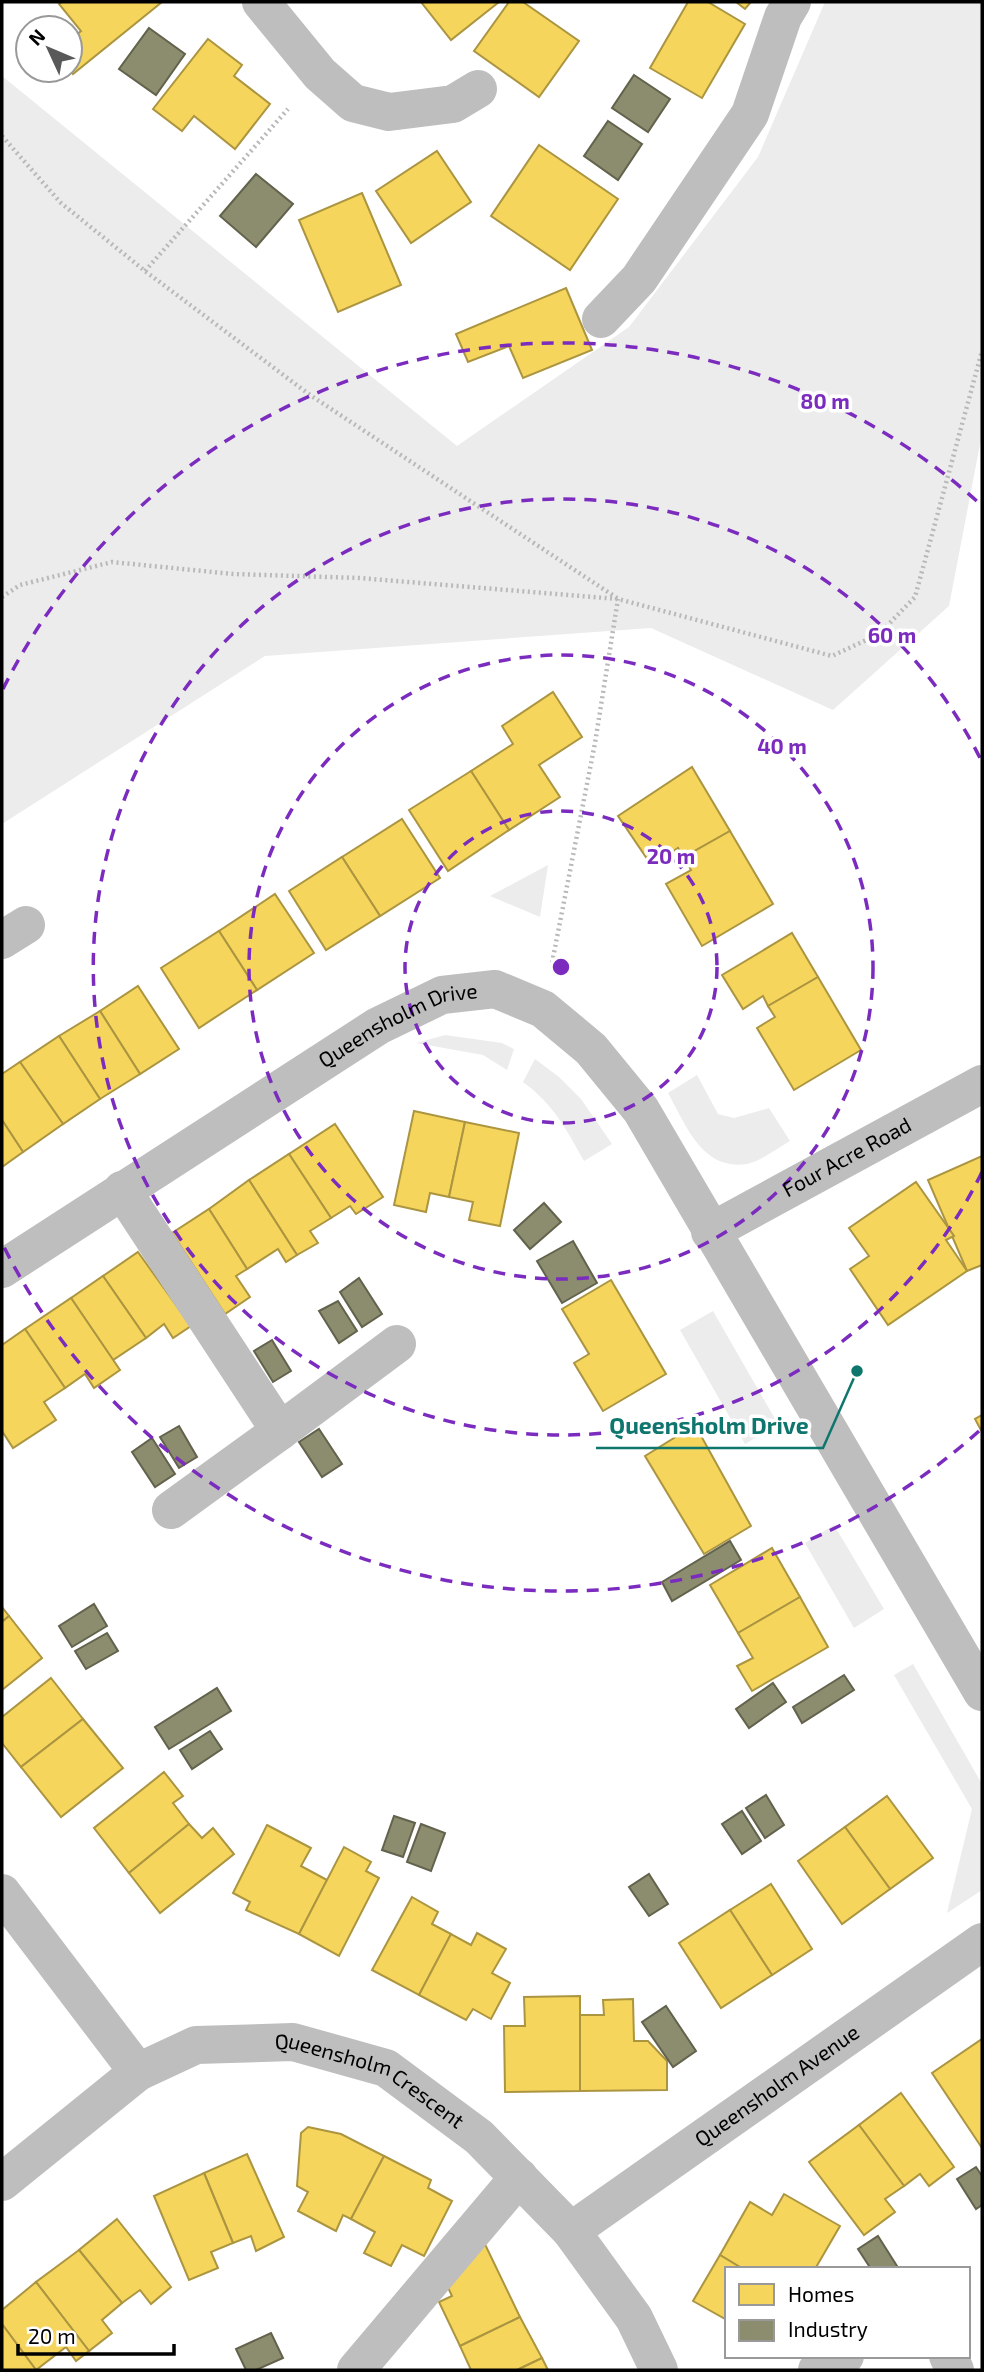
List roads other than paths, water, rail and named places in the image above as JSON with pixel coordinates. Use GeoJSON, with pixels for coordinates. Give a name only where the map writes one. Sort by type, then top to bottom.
{"type":"FeatureCollection","features":[{"type":"Feature","properties":{"kind":"street"},"geometry":{"type":"LineString","coordinates":[[261,2],[320,74],[353,103],[389,112],[453,104],[478,89]]}},
{"type":"Feature","properties":{"kind":"street"},"geometry":{"type":"LineString","coordinates":[[601,319],[639,279],[750,114],[783,17],[792,2]]}},
{"type":"Feature","properties":{"kind":"street","name":"Queensholm Drive"},"geometry":{"type":"LineString","coordinates":[[2,1269],[378,1026],[442,995],[495,989],[542,1009],[592,1049],[640,1110],[982,1692]]}},
{"type":"Feature","properties":{"kind":"street","name":"Four Acre Road"},"geometry":{"type":"LineString","coordinates":[[710,1232],[982,1084]]}},
{"type":"Feature","properties":{"kind":"street"},"geometry":{"type":"LineString","coordinates":[[122,1190],[280,1431]]}},
{"type":"Feature","properties":{"kind":"street"},"geometry":{"type":"LineString","coordinates":[[171,1510],[397,1344]]}},
{"type":"Feature","properties":{"kind":"street"},"geometry":{"type":"LineString","coordinates":[[2,1893],[138,2072]]}},
{"type":"Feature","properties":{"kind":"street","name":"Queensholm Avenue"},"geometry":{"type":"LineString","coordinates":[[571,2231],[982,1942]]}},
{"type":"Feature","properties":{"kind":"street","name":"Queensholm Crescent"},"geometry":{"type":"LineString","coordinates":[[2,2182],[138,2072],[196,2046],[293,2042],[306,2045],[386,2068],[479,2137],[571,2231],[634,2318],[659,2370]]}},
{"type":"Feature","properties":{"kind":"street"},"geometry":{"type":"LineString","coordinates":[[356,2370],[519,2177]]}},
{"type":"Feature","properties":{"kind":"street"},"geometry":{"type":"LineString","coordinates":[[817,2370],[841,2358]]}},
{"type":"Feature","properties":{"kind":"place","name":"Queensholm Drive"},"geometry":{"type":"Point","coordinates":[857,1371]}}]}
